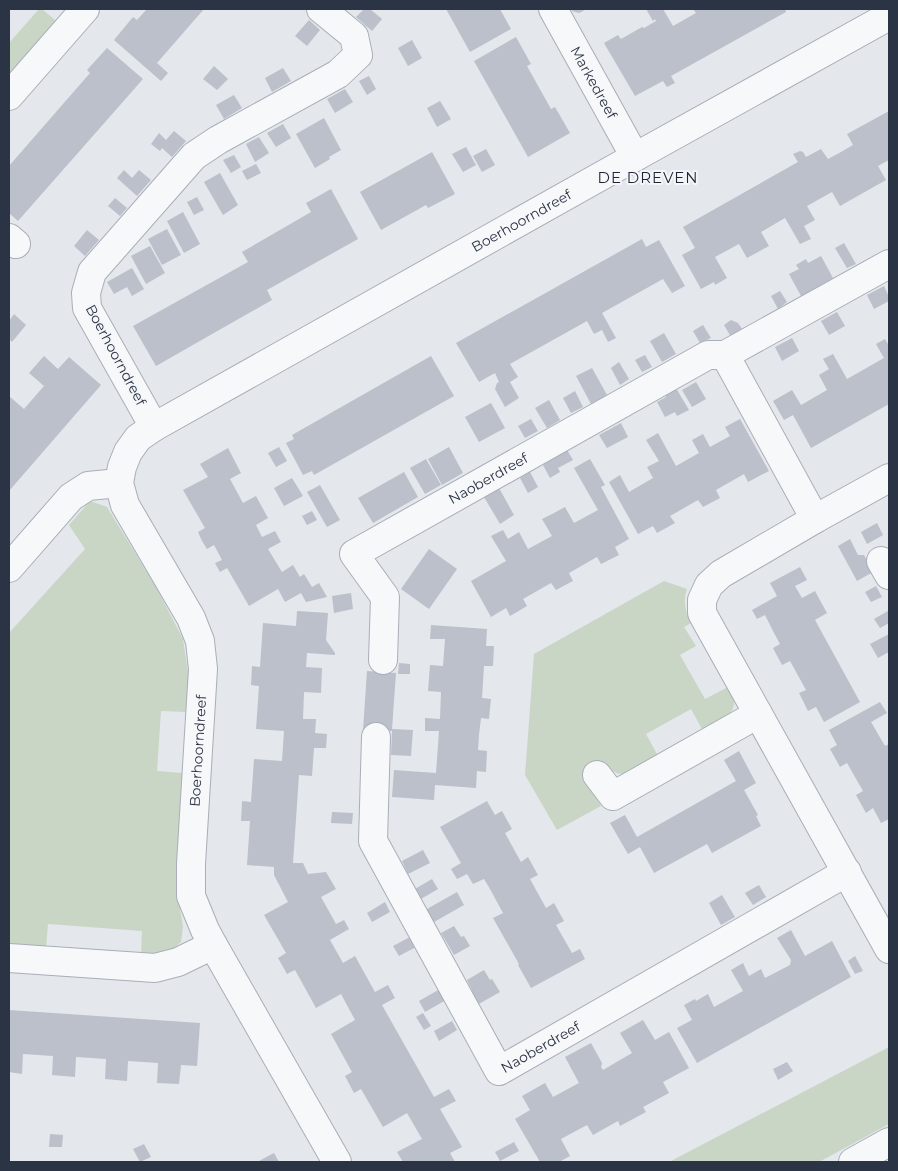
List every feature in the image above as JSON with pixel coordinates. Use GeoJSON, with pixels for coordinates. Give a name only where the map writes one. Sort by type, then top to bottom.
{"type":"FeatureCollection","features":[{"type":"Feature","properties":{"kind":"street"},"geometry":{"type":"LineString","coordinates":[[9,96],[85,9]]}},
{"type":"Feature","properties":{"kind":"street","name":"Boerhoorndreef"},"geometry":{"type":"LineString","coordinates":[[154,427],[87,308],[86,293],[92,272],[194,156],[218,140],[338,74],[358,55],[354,36],[320,9]]}},
{"type":"Feature","properties":{"kind":"street","name":"Markedreef"},"geometry":{"type":"LineString","coordinates":[[553,9],[635,157]]}},
{"type":"Feature","properties":{"kind":"street","name":"Boerhoorndreef"},"geometry":{"type":"LineString","coordinates":[[337,1162],[205,930],[191,896],[191,864],[203,668],[200,641],[191,618],[125,505],[119,483],[122,467],[128,452],[138,438],[154,427],[889,16]]}},
{"type":"Feature","properties":{"kind":"street","name":"Naoberdreef"},"geometry":{"type":"LineString","coordinates":[[383,660],[385,597],[354,554],[708,355],[725,354],[889,264]]}},
{"type":"Feature","properties":{"kind":"street"},"geometry":{"type":"LineString","coordinates":[[725,354],[814,519]]}},
{"type":"Feature","properties":{"kind":"street"},"geometry":{"type":"LineString","coordinates":[[889,478],[814,519],[721,574],[709,585],[702,600],[702,613],[889,949]]}},
{"type":"Feature","properties":{"kind":"street"},"geometry":{"type":"LineString","coordinates":[[9,568],[71,497],[88,486],[119,483]]}},
{"type":"Feature","properties":{"kind":"street"},"geometry":{"type":"LineString","coordinates":[[597,775],[614,796],[758,714]]}},
{"type":"Feature","properties":{"kind":"street","name":"Naoberdreef"},"geometry":{"type":"LineString","coordinates":[[376,737],[373,842],[499,1071],[847,872]]}},
{"type":"Feature","properties":{"kind":"street"},"geometry":{"type":"LineString","coordinates":[[9,958],[155,968],[178,962],[213,944]]}},
{"type":"Feature","properties":{"kind":"street"},"geometry":{"type":"LineString","coordinates":[[853,1162],[889,1142]]}},
{"type":"Feature","properties":{"kind":"green space"},"geometry":{"type":"Polygon","coordinates":[[[39,9],[42,9],[56,21],[9,75],[9,43],[39,9]]]}},
{"type":"Feature","properties":{"kind":"green space"},"geometry":{"type":"Polygon","coordinates":[[[90,501],[107,507],[156,587],[183,639],[189,679],[186,712],[161,711],[157,771],[183,773],[176,887],[183,926],[181,942],[164,956],[141,955],[142,931],[48,924],[46,948],[9,946],[9,633],[85,549],[69,525],[90,501]]]}},
{"type":"Feature","properties":{"kind":"green space"},"geometry":{"type":"Polygon","coordinates":[[[664,581],[687,589],[685,606],[691,623],[684,627],[696,646],[680,655],[705,699],[728,687],[734,700],[733,708],[723,720],[703,731],[691,709],[646,734],[658,756],[629,773],[616,773],[605,763],[585,772],[584,776],[601,806],[557,830],[525,775],[534,654],[664,581]]]}},
{"type":"Feature","properties":{"kind":"green space"},"geometry":{"type":"Polygon","coordinates":[[[889,1047],[889,1124],[819,1162],[669,1162],[889,1047]]]}},
{"type":"Feature","properties":{"kind":"building"},"geometry":{"type":"Polygon","coordinates":[[[147,9],[204,9],[157,63],[168,73],[161,81],[114,40],[133,17],[137,20],[147,9]]]}},
{"type":"Feature","properties":{"kind":"building"},"geometry":{"type":"Polygon","coordinates":[[[364,9],[370,9],[382,19],[372,31],[356,17],[364,9]]]}},
{"type":"Feature","properties":{"kind":"building"},"geometry":{"type":"Polygon","coordinates":[[[446,9],[500,9],[511,29],[470,52],[446,9]]]}},
{"type":"Feature","properties":{"kind":"building"},"geometry":{"type":"Polygon","coordinates":[[[571,9],[587,9],[579,13],[571,9]]]}},
{"type":"Feature","properties":{"kind":"building"},"geometry":{"type":"Polygon","coordinates":[[[646,9],[663,9],[673,26],[696,13],[693,9],[785,9],[786,12],[671,76],[675,83],[667,87],[663,81],[635,96],[604,43],[618,35],[621,39],[656,21],[655,19],[653,21],[646,9]]]}},
{"type":"Feature","properties":{"kind":"building"},"geometry":{"type":"Polygon","coordinates":[[[309,20],[320,30],[307,46],[295,36],[309,20]]]}},
{"type":"Feature","properties":{"kind":"building"},"geometry":{"type":"Polygon","coordinates":[[[516,37],[531,64],[527,66],[551,109],[555,107],[570,133],[528,157],[474,61],[516,37]]]}},
{"type":"Feature","properties":{"kind":"building"},"geometry":{"type":"Polygon","coordinates":[[[412,40],[422,58],[408,66],[398,48],[412,40]]]}},
{"type":"Feature","properties":{"kind":"building"},"geometry":{"type":"Polygon","coordinates":[[[107,48],[143,79],[18,221],[9,213],[9,166],[90,73],[87,70],[107,48]]]}},
{"type":"Feature","properties":{"kind":"building"},"geometry":{"type":"Polygon","coordinates":[[[214,66],[228,79],[217,90],[203,79],[214,66]]]}},
{"type":"Feature","properties":{"kind":"building"},"geometry":{"type":"Polygon","coordinates":[[[283,68],[291,81],[272,92],[265,78],[283,68]]]}},
{"type":"Feature","properties":{"kind":"building"},"geometry":{"type":"Polygon","coordinates":[[[369,76],[376,89],[367,95],[359,81],[369,76]]]}},
{"type":"Feature","properties":{"kind":"building"},"geometry":{"type":"Polygon","coordinates":[[[345,89],[353,102],[335,113],[327,99],[345,89]]]}},
{"type":"Feature","properties":{"kind":"building"},"geometry":{"type":"Polygon","coordinates":[[[234,95],[242,108],[224,119],[216,105],[234,95]]]}},
{"type":"Feature","properties":{"kind":"building"},"geometry":{"type":"Polygon","coordinates":[[[440,101],[451,119],[437,127],[427,108],[440,101]]]}},
{"type":"Feature","properties":{"kind":"building"},"geometry":{"type":"Polygon","coordinates":[[[889,111],[889,160],[878,166],[886,180],[840,206],[832,192],[807,206],[815,220],[804,226],[811,239],[800,244],[785,218],[761,232],[769,246],[747,258],[739,244],[715,257],[727,278],[715,285],[714,282],[701,289],[682,255],[695,248],[683,227],[798,162],[793,154],[800,151],[806,157],[821,149],[828,159],[841,152],[853,145],[847,134],[889,111]]]}},
{"type":"Feature","properties":{"kind":"building"},"geometry":{"type":"Polygon","coordinates":[[[324,118],[341,150],[315,168],[296,134],[324,118]]]}},
{"type":"Feature","properties":{"kind":"building"},"geometry":{"type":"Polygon","coordinates":[[[283,124],[291,138],[276,147],[267,133],[283,124]]]}},
{"type":"Feature","properties":{"kind":"building"},"geometry":{"type":"Polygon","coordinates":[[[174,131],[186,141],[172,157],[162,148],[160,151],[151,144],[159,133],[166,140],[174,131]]]}},
{"type":"Feature","properties":{"kind":"building"},"geometry":{"type":"Polygon","coordinates":[[[259,137],[269,153],[255,162],[246,144],[259,137]]]}},
{"type":"Feature","properties":{"kind":"building"},"geometry":{"type":"Polygon","coordinates":[[[466,147],[476,165],[463,172],[452,154],[466,147]]]}},
{"type":"Feature","properties":{"kind":"building"},"geometry":{"type":"Polygon","coordinates":[[[486,149],[495,165],[482,172],[473,156],[486,149]]]}},
{"type":"Feature","properties":{"kind":"building"},"geometry":{"type":"Polygon","coordinates":[[[432,152],[455,194],[428,208],[426,205],[381,230],[360,192],[432,152]]]}},
{"type":"Feature","properties":{"kind":"building"},"geometry":{"type":"Polygon","coordinates":[[[234,155],[241,167],[231,173],[223,160],[234,155]]]}},
{"type":"Feature","properties":{"kind":"building"},"geometry":{"type":"Polygon","coordinates":[[[256,164],[261,173],[247,180],[242,171],[256,164]]]}},
{"type":"Feature","properties":{"kind":"building"},"geometry":{"type":"Polygon","coordinates":[[[124,170],[132,178],[139,170],[151,180],[137,196],[117,178],[124,170]]]}},
{"type":"Feature","properties":{"kind":"building"},"geometry":{"type":"Polygon","coordinates":[[[220,173],[238,205],[223,215],[204,182],[220,173]]]}},
{"type":"Feature","properties":{"kind":"building"},"geometry":{"type":"Polygon","coordinates":[[[331,189],[358,239],[267,290],[272,300],[156,366],[133,326],[248,262],[242,252],[311,212],[306,203],[331,189]]]}},
{"type":"Feature","properties":{"kind":"building"},"geometry":{"type":"Polygon","coordinates":[[[197,197],[204,210],[194,215],[187,202],[197,197]]]}},
{"type":"Feature","properties":{"kind":"building"},"geometry":{"type":"Polygon","coordinates":[[[115,198],[127,208],[120,216],[108,206],[115,198]]]}},
{"type":"Feature","properties":{"kind":"building"},"geometry":{"type":"Polygon","coordinates":[[[183,212],[200,244],[184,253],[167,221],[183,212]]]}},
{"type":"Feature","properties":{"kind":"building"},"geometry":{"type":"Polygon","coordinates":[[[167,229],[181,255],[162,265],[148,239],[167,229]]]}},
{"type":"Feature","properties":{"kind":"building"},"geometry":{"type":"Polygon","coordinates":[[[87,230],[99,240],[85,256],[74,246],[87,230]]]}},
{"type":"Feature","properties":{"kind":"building"},"geometry":{"type":"Polygon","coordinates":[[[642,239],[646,247],[659,240],[685,286],[672,293],[663,279],[602,313],[616,338],[608,342],[602,330],[594,334],[587,321],[510,364],[518,377],[510,382],[519,398],[505,407],[495,389],[499,382],[495,373],[479,382],[456,343],[642,239]]]}},
{"type":"Feature","properties":{"kind":"building"},"geometry":{"type":"Polygon","coordinates":[[[844,243],[856,264],[847,268],[835,248],[844,243]]]}},
{"type":"Feature","properties":{"kind":"building"},"geometry":{"type":"Polygon","coordinates":[[[150,246],[165,273],[146,284],[131,256],[150,246]]]}},
{"type":"Feature","properties":{"kind":"building"},"geometry":{"type":"Polygon","coordinates":[[[821,256],[833,278],[801,296],[789,274],[799,269],[796,265],[806,259],[808,263],[821,256]]]}},
{"type":"Feature","properties":{"kind":"building"},"geometry":{"type":"Polygon","coordinates":[[[132,268],[144,289],[132,296],[127,287],[114,294],[107,282],[132,268]]]}},
{"type":"Feature","properties":{"kind":"building"},"geometry":{"type":"Polygon","coordinates":[[[884,286],[889,301],[874,309],[867,295],[884,286]]]}},
{"type":"Feature","properties":{"kind":"building"},"geometry":{"type":"Polygon","coordinates":[[[780,291],[787,302],[778,309],[771,296],[780,291]]]}},
{"type":"Feature","properties":{"kind":"building"},"geometry":{"type":"Polygon","coordinates":[[[837,312],[845,326],[829,335],[821,321],[837,312]]]}},
{"type":"Feature","properties":{"kind":"building"},"geometry":{"type":"Polygon","coordinates":[[[14,314],[26,325],[12,342],[9,339],[9,321],[14,314]]]}},
{"type":"Feature","properties":{"kind":"building"},"geometry":{"type":"Polygon","coordinates":[[[731,320],[738,323],[743,330],[731,337],[724,325],[731,320]]]}},
{"type":"Feature","properties":{"kind":"building"},"geometry":{"type":"Polygon","coordinates":[[[703,325],[711,338],[700,343],[693,331],[703,325]]]}},
{"type":"Feature","properties":{"kind":"building"},"geometry":{"type":"Polygon","coordinates":[[[664,333],[676,354],[662,362],[650,341],[664,333]]]}},
{"type":"Feature","properties":{"kind":"building"},"geometry":{"type":"Polygon","coordinates":[[[792,338],[799,351],[782,361],[775,347],[792,338]]]}},
{"type":"Feature","properties":{"kind":"building"},"geometry":{"type":"Polygon","coordinates":[[[885,339],[889,346],[889,404],[811,448],[793,415],[784,420],[773,401],[792,390],[801,405],[827,390],[819,375],[829,369],[823,359],[833,354],[847,379],[884,358],[876,344],[885,339]]]}},
{"type":"Feature","properties":{"kind":"building"},"geometry":{"type":"Polygon","coordinates":[[[645,355],[652,367],[642,372],[635,360],[645,355]]]}},
{"type":"Feature","properties":{"kind":"building"},"geometry":{"type":"Polygon","coordinates":[[[44,356],[58,369],[69,357],[101,385],[9,491],[9,396],[24,409],[44,386],[29,373],[44,356]]]}},
{"type":"Feature","properties":{"kind":"building"},"geometry":{"type":"Polygon","coordinates":[[[431,356],[454,396],[314,475],[312,471],[303,475],[286,443],[294,439],[292,435],[431,356]]]}},
{"type":"Feature","properties":{"kind":"building"},"geometry":{"type":"Polygon","coordinates":[[[619,362],[629,379],[620,385],[611,368],[619,362]]]}},
{"type":"Feature","properties":{"kind":"building"},"geometry":{"type":"Polygon","coordinates":[[[592,368],[607,395],[591,404],[576,376],[592,368]]]}},
{"type":"Feature","properties":{"kind":"building"},"geometry":{"type":"Polygon","coordinates":[[[696,382],[706,399],[692,407],[682,390],[696,382]]]}},
{"type":"Feature","properties":{"kind":"building"},"geometry":{"type":"Polygon","coordinates":[[[676,388],[689,410],[677,416],[675,412],[665,417],[657,402],[666,397],[665,394],[676,388]]]}},
{"type":"Feature","properties":{"kind":"building"},"geometry":{"type":"Polygon","coordinates":[[[575,391],[583,407],[571,413],[563,398],[575,391]]]}},
{"type":"Feature","properties":{"kind":"building"},"geometry":{"type":"Polygon","coordinates":[[[549,400],[560,420],[547,428],[535,408],[549,400]]]}},
{"type":"Feature","properties":{"kind":"building"},"geometry":{"type":"Polygon","coordinates":[[[491,403],[505,428],[479,442],[465,417],[491,403]]]}},
{"type":"Feature","properties":{"kind":"building"},"geometry":{"type":"Polygon","coordinates":[[[531,419],[538,431],[525,438],[518,426],[531,419]]]}},
{"type":"Feature","properties":{"kind":"building"},"geometry":{"type":"Polygon","coordinates":[[[740,419],[769,471],[748,482],[744,474],[716,490],[720,498],[703,507],[698,500],[670,516],[675,523],[657,533],[653,526],[638,534],[609,482],[620,475],[629,492],[653,478],[647,467],[659,461],[646,440],[658,433],[676,466],[699,453],[692,440],[703,434],[710,447],[730,436],[725,427],[740,419]]]}},
{"type":"Feature","properties":{"kind":"building"},"geometry":{"type":"Polygon","coordinates":[[[621,423],[628,437],[607,448],[599,435],[621,423]]]}},
{"type":"Feature","properties":{"kind":"building"},"geometry":{"type":"Polygon","coordinates":[[[279,447],[287,461],[276,467],[268,453],[279,447]]]}},
{"type":"Feature","properties":{"kind":"building"},"geometry":{"type":"Polygon","coordinates":[[[449,447],[463,473],[442,485],[428,459],[449,447]]]}},
{"type":"Feature","properties":{"kind":"building"},"geometry":{"type":"Polygon","coordinates":[[[228,448],[241,473],[230,479],[243,503],[256,496],[268,518],[256,525],[262,537],[275,531],[281,542],[268,549],[282,572],[293,565],[300,577],[304,574],[312,587],[319,583],[327,597],[306,602],[301,593],[285,602],[278,589],[249,606],[227,568],[220,572],[215,563],[222,560],[214,545],[207,549],[202,541],[198,532],[205,528],[183,490],[208,477],[200,464],[228,448]]]}},
{"type":"Feature","properties":{"kind":"building"},"geometry":{"type":"Polygon","coordinates":[[[566,448],[573,460],[558,468],[560,472],[550,478],[543,465],[553,459],[551,456],[566,448]]]}},
{"type":"Feature","properties":{"kind":"building"},"geometry":{"type":"Polygon","coordinates":[[[426,459],[441,485],[425,494],[410,468],[426,459]]]}},
{"type":"Feature","properties":{"kind":"building"},"geometry":{"type":"Polygon","coordinates":[[[590,459],[605,485],[601,487],[629,539],[615,547],[619,555],[601,564],[597,557],[569,573],[573,581],[556,590],[551,583],[523,599],[527,606],[510,616],[506,608],[491,617],[471,581],[506,561],[491,536],[503,530],[508,539],[519,532],[528,549],[552,536],[542,519],[565,507],[574,523],[598,510],[574,468],[590,459]]]}},
{"type":"Feature","properties":{"kind":"building"},"geometry":{"type":"Polygon","coordinates":[[[404,472],[418,497],[373,523],[358,498],[404,472]]]}},
{"type":"Feature","properties":{"kind":"building"},"geometry":{"type":"Polygon","coordinates":[[[530,472],[538,487],[528,493],[520,478],[530,472]]]}},
{"type":"Feature","properties":{"kind":"building"},"geometry":{"type":"Polygon","coordinates":[[[292,478],[303,496],[284,506],[274,488],[292,478]]]}},
{"type":"Feature","properties":{"kind":"building"},"geometry":{"type":"Polygon","coordinates":[[[320,485],[340,520],[327,527],[307,492],[320,485]]]}},
{"type":"Feature","properties":{"kind":"building"},"geometry":{"type":"Polygon","coordinates":[[[499,488],[514,515],[500,524],[484,497],[499,488]]]}},
{"type":"Feature","properties":{"kind":"building"},"geometry":{"type":"Polygon","coordinates":[[[312,511],[317,520],[307,525],[302,516],[312,511]]]}},
{"type":"Feature","properties":{"kind":"building"},"geometry":{"type":"Polygon","coordinates":[[[877,523],[883,535],[867,544],[861,532],[877,523]]]}},
{"type":"Feature","properties":{"kind":"building"},"geometry":{"type":"Polygon","coordinates":[[[850,539],[858,555],[864,555],[873,572],[857,581],[838,546],[850,539]]]}},
{"type":"Feature","properties":{"kind":"building"},"geometry":{"type":"Polygon","coordinates":[[[429,549],[457,569],[429,609],[401,589],[429,549]]]}},
{"type":"Feature","properties":{"kind":"building"},"geometry":{"type":"Polygon","coordinates":[[[800,567],[807,580],[795,586],[802,598],[815,591],[827,613],[815,620],[860,702],[824,722],[816,707],[808,711],[799,693],[806,690],[790,661],[782,665],[773,648],[780,644],[765,615],[757,619],[752,610],[777,596],[770,583],[800,567]]]}},
{"type":"Feature","properties":{"kind":"building"},"geometry":{"type":"Polygon","coordinates":[[[876,586],[882,597],[871,602],[865,592],[876,586]]]}},
{"type":"Feature","properties":{"kind":"building"},"geometry":{"type":"Polygon","coordinates":[[[351,593],[353,609],[334,613],[332,596],[351,593]]]}},
{"type":"Feature","properties":{"kind":"building"},"geometry":{"type":"Polygon","coordinates":[[[297,611],[328,613],[326,640],[335,655],[307,653],[306,667],[322,668],[321,693],[304,692],[303,719],[316,719],[315,733],[327,734],[326,748],[314,748],[312,776],[299,775],[293,863],[303,863],[308,874],[326,872],[336,889],[321,897],[336,924],[344,920],[349,929],[330,940],[343,963],[355,956],[375,992],[388,985],[395,998],[382,1005],[434,1097],[449,1089],[456,1101],[440,1109],[462,1147],[450,1153],[455,1162],[403,1162],[397,1152],[422,1139],[407,1113],[383,1127],[361,1089],[354,1093],[345,1076],[352,1072],[331,1034],[355,1020],[341,994],[316,1008],[295,970],[287,974],[278,958],[286,953],[264,915],[288,902],[274,875],[274,867],[247,865],[250,821],[241,821],[242,801],[251,802],[254,759],[282,761],[284,731],[256,729],[259,686],[251,685],[252,666],[260,667],[263,623],[296,626],[297,611]]]}},
{"type":"Feature","properties":{"kind":"building"},"geometry":{"type":"Polygon","coordinates":[[[888,611],[889,623],[880,628],[874,619],[888,611]]]}},
{"type":"Feature","properties":{"kind":"building"},"geometry":{"type":"Polygon","coordinates":[[[431,625],[487,629],[486,646],[494,646],[493,666],[484,666],[482,698],[491,699],[489,719],[481,718],[478,750],[487,751],[486,772],[477,771],[476,788],[435,785],[434,800],[392,797],[394,770],[436,773],[439,731],[425,731],[425,718],[440,719],[441,692],[428,691],[430,665],[443,666],[445,639],[430,639],[431,625]]]}},
{"type":"Feature","properties":{"kind":"building"},"geometry":{"type":"Polygon","coordinates":[[[889,634],[889,652],[878,658],[870,644],[889,634]]]}},
{"type":"Feature","properties":{"kind":"building"},"geometry":{"type":"Polygon","coordinates":[[[399,663],[410,664],[410,674],[398,674],[399,663]]]}},
{"type":"Feature","properties":{"kind":"building"},"geometry":{"type":"Polygon","coordinates":[[[367,671],[396,673],[392,729],[413,730],[411,756],[391,755],[392,731],[363,730],[367,671]]]}},
{"type":"Feature","properties":{"kind":"building"},"geometry":{"type":"Polygon","coordinates":[[[880,702],[887,713],[871,722],[885,746],[889,744],[889,819],[881,823],[873,808],[866,813],[856,795],[863,791],[847,763],[840,767],[830,749],[837,745],[829,730],[880,702]]]}},
{"type":"Feature","properties":{"kind":"building"},"geometry":{"type":"Polygon","coordinates":[[[739,751],[756,783],[744,790],[758,815],[756,816],[761,826],[712,853],[707,844],[654,873],[640,847],[628,854],[610,823],[625,815],[637,837],[736,781],[724,760],[739,751]]]}},
{"type":"Feature","properties":{"kind":"building"},"geometry":{"type":"Polygon","coordinates":[[[487,801],[495,815],[502,811],[512,829],[505,833],[521,862],[528,857],[538,875],[530,879],[546,908],[554,903],[564,921],[556,925],[572,953],[580,949],[585,959],[531,988],[493,918],[503,913],[490,889],[484,879],[473,884],[467,874],[457,879],[451,869],[461,863],[440,827],[487,801]]]}},
{"type":"Feature","properties":{"kind":"building"},"geometry":{"type":"Polygon","coordinates":[[[332,812],[353,813],[352,824],[331,823],[332,812]]]}},
{"type":"Feature","properties":{"kind":"building"},"geometry":{"type":"Polygon","coordinates":[[[423,850],[430,863],[408,874],[402,861],[423,850]]]}},
{"type":"Feature","properties":{"kind":"building"},"geometry":{"type":"Polygon","coordinates":[[[432,879],[438,889],[421,899],[415,889],[432,879]]]}},
{"type":"Feature","properties":{"kind":"building"},"geometry":{"type":"Polygon","coordinates":[[[759,885],[766,897],[753,905],[745,893],[759,885]]]}},
{"type":"Feature","properties":{"kind":"building"},"geometry":{"type":"Polygon","coordinates":[[[457,892],[464,905],[434,922],[427,909],[457,892]]]}},
{"type":"Feature","properties":{"kind":"building"},"geometry":{"type":"Polygon","coordinates":[[[722,895],[735,917],[721,925],[709,903],[722,895]]]}},
{"type":"Feature","properties":{"kind":"building"},"geometry":{"type":"Polygon","coordinates":[[[385,902],[390,912],[372,922],[367,913],[385,902]]]}},
{"type":"Feature","properties":{"kind":"building"},"geometry":{"type":"Polygon","coordinates":[[[454,926],[461,937],[464,936],[470,946],[454,955],[441,933],[454,926]]]}},
{"type":"Feature","properties":{"kind":"building"},"geometry":{"type":"Polygon","coordinates":[[[791,930],[805,956],[832,941],[851,977],[697,1063],[677,1028],[692,1020],[684,1005],[708,994],[714,1007],[743,991],[731,970],[743,963],[749,976],[761,969],[765,978],[790,965],[791,960],[777,938],[791,930]]]}},
{"type":"Feature","properties":{"kind":"building"},"geometry":{"type":"Polygon","coordinates":[[[410,937],[416,947],[399,956],[393,946],[410,937]]]}},
{"type":"Feature","properties":{"kind":"building"},"geometry":{"type":"Polygon","coordinates":[[[855,956],[863,971],[855,974],[848,961],[855,956]]]}},
{"type":"Feature","properties":{"kind":"building"},"geometry":{"type":"Polygon","coordinates":[[[484,970],[500,992],[477,1005],[467,980],[484,970]]]}},
{"type":"Feature","properties":{"kind":"building"},"geometry":{"type":"Polygon","coordinates":[[[440,989],[446,1000],[425,1012],[419,1001],[440,989]]]}},
{"type":"Feature","properties":{"kind":"building"},"geometry":{"type":"Polygon","coordinates":[[[9,1010],[200,1023],[197,1066],[181,1065],[179,1084],[157,1083],[158,1063],[128,1061],[127,1081],[105,1079],[106,1059],[76,1057],[75,1077],[52,1075],[53,1056],[23,1054],[22,1074],[9,1072],[9,1010]]]}},
{"type":"Feature","properties":{"kind":"building"},"geometry":{"type":"Polygon","coordinates":[[[423,1013],[431,1026],[424,1030],[416,1017],[423,1013]]]}},
{"type":"Feature","properties":{"kind":"building"},"geometry":{"type":"Polygon","coordinates":[[[643,1020],[655,1040],[669,1032],[689,1068],[663,1082],[669,1093],[643,1107],[646,1112],[620,1126],[618,1121],[593,1135],[587,1125],[561,1139],[570,1156],[559,1162],[540,1162],[515,1119],[530,1110],[522,1096],[545,1083],[553,1097],[579,1083],[565,1057],[591,1043],[602,1063],[601,1067],[603,1070],[632,1053],[620,1033],[643,1020]]]}},
{"type":"Feature","properties":{"kind":"building"},"geometry":{"type":"Polygon","coordinates":[[[452,1021],[457,1030],[439,1041],[434,1031],[452,1021]]]}},
{"type":"Feature","properties":{"kind":"building"},"geometry":{"type":"Polygon","coordinates":[[[787,1062],[793,1071],[778,1080],[773,1069],[787,1062]]]}},
{"type":"Feature","properties":{"kind":"building"},"geometry":{"type":"Polygon","coordinates":[[[50,1134],[63,1135],[62,1147],[49,1147],[50,1134]]]}},
{"type":"Feature","properties":{"kind":"building"},"geometry":{"type":"Polygon","coordinates":[[[514,1142],[519,1151],[500,1161],[495,1152],[514,1142]]]}},
{"type":"Feature","properties":{"kind":"building"},"geometry":{"type":"Polygon","coordinates":[[[144,1144],[151,1157],[140,1162],[133,1149],[144,1144]]]}},
{"type":"Feature","properties":{"kind":"building"},"geometry":{"type":"Polygon","coordinates":[[[274,1153],[279,1162],[257,1162],[274,1153]]]}},
{"type":"Feature","properties":{"kind":"district","name":"DE DREVEN"},"geometry":{"type":"Point","coordinates":[648,177]}}]}
